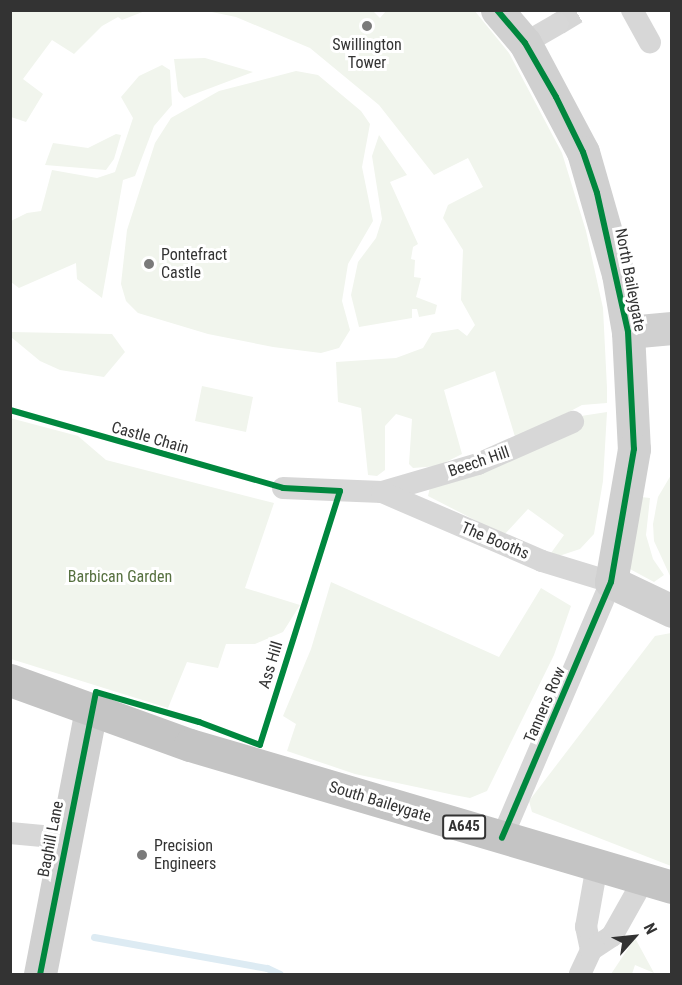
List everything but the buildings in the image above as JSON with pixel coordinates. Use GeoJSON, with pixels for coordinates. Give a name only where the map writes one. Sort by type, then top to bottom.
{"type":"FeatureCollection","features":[{"type":"Feature","properties":{"kind":"highway","name":"A645"},"geometry":{"type":"LineString","coordinates":[[10,680],[91,710]]}},
{"type":"Feature","properties":{"kind":"highway","name":"South Baileygate"},"geometry":{"type":"LineString","coordinates":[[91,710],[190,745],[658,883]]}},
{"type":"Feature","properties":{"kind":"street","name":"North Baileygate"},"geometry":{"type":"LineString","coordinates":[[497,10],[525,43],[583,152],[618,274],[628,332],[634,449],[611,582]]}},
{"type":"Feature","properties":{"kind":"street"},"geometry":{"type":"LineString","coordinates":[[632,10],[650,42]]}},
{"type":"Feature","properties":{"kind":"street"},"geometry":{"type":"LineString","coordinates":[[525,43],[558,24]]}},
{"type":"Feature","properties":{"kind":"street"},"geometry":{"type":"LineString","coordinates":[[628,332],[672,328]]}},
{"type":"Feature","properties":{"kind":"street","name":"Beech Hill"},"geometry":{"type":"LineString","coordinates":[[382,492],[478,464],[573,422]]}},
{"type":"Feature","properties":{"kind":"street"},"geometry":{"type":"LineString","coordinates":[[283,488],[382,492]]}},
{"type":"Feature","properties":{"kind":"street","name":"The Booths"},"geometry":{"type":"LineString","coordinates":[[382,492],[542,561],[611,582]]}},
{"type":"Feature","properties":{"kind":"street"},"geometry":{"type":"LineString","coordinates":[[611,582],[672,611]]}},
{"type":"Feature","properties":{"kind":"street","name":"Tanners Row"},"geometry":{"type":"LineString","coordinates":[[502,838],[611,582]]}},
{"type":"Feature","properties":{"kind":"street","name":"Baghill Lane"},"geometry":{"type":"LineString","coordinates":[[40,975],[64,838],[91,710]]}},
{"type":"Feature","properties":{"kind":"street"},"geometry":{"type":"LineString","coordinates":[[10,833],[64,838]]}},
{"type":"Feature","properties":{"kind":"street"},"geometry":{"type":"LineString","coordinates":[[591,950],[586,927],[597,866]]}},
{"type":"Feature","properties":{"kind":"street"},"geometry":{"type":"LineString","coordinates":[[580,975],[591,950],[612,936],[658,883]]}},
{"type":"Feature","properties":{"kind":"green space"},"geometry":{"type":"Polygon","coordinates":[[[372,10],[380,18],[386,11],[474,10],[509,53],[562,153],[586,231],[603,308],[607,388],[607,403],[582,405],[516,440],[495,371],[444,390],[462,454],[438,466],[413,468],[409,464],[412,419],[396,414],[385,426],[385,470],[377,476],[368,475],[361,408],[338,402],[336,362],[396,358],[423,348],[432,333],[458,329],[467,336],[475,325],[461,300],[463,250],[443,218],[448,205],[483,187],[468,158],[434,175],[379,105],[310,48],[236,17],[207,11],[372,10]]]}},
{"type":"Feature","properties":{"kind":"green space"},"geometry":{"type":"Polygon","coordinates":[[[10,11],[145,11],[122,20],[118,17],[102,26],[74,54],[52,40],[23,79],[43,94],[26,122],[11,117],[10,11]]]}},
{"type":"Feature","properties":{"kind":"green space"},"geometry":{"type":"Polygon","coordinates":[[[205,58],[253,72],[184,98],[178,91],[174,59],[205,58]]]}},
{"type":"Feature","properties":{"kind":"green space"},"geometry":{"type":"Polygon","coordinates":[[[162,65],[170,70],[172,105],[154,126],[135,176],[123,180],[102,298],[77,279],[76,263],[19,288],[11,282],[11,221],[27,213],[41,211],[52,170],[97,178],[115,172],[133,118],[121,97],[139,76],[162,65]]]}},
{"type":"Feature","properties":{"kind":"green space"},"geometry":{"type":"Polygon","coordinates":[[[296,71],[318,75],[361,111],[370,124],[362,167],[373,221],[348,264],[342,301],[350,330],[339,348],[321,353],[273,347],[208,334],[138,313],[126,301],[121,284],[127,230],[155,143],[171,118],[219,91],[296,71]]]}},
{"type":"Feature","properties":{"kind":"green space"},"geometry":{"type":"Polygon","coordinates":[[[116,134],[121,135],[114,159],[106,170],[45,165],[53,143],[88,148],[116,134]]]}},
{"type":"Feature","properties":{"kind":"green space"},"geometry":{"type":"Polygon","coordinates":[[[379,135],[407,175],[390,182],[418,244],[413,247],[411,259],[415,260],[414,277],[421,278],[416,297],[437,305],[435,314],[419,317],[417,309],[412,309],[412,318],[359,327],[351,295],[358,262],[376,238],[382,219],[372,156],[379,135]]]}},
{"type":"Feature","properties":{"kind":"green space"},"geometry":{"type":"Polygon","coordinates":[[[11,332],[112,334],[125,352],[104,377],[60,370],[40,361],[11,337],[11,332]]]}},
{"type":"Feature","properties":{"kind":"green space"},"geometry":{"type":"Polygon","coordinates":[[[202,386],[253,397],[246,432],[195,421],[202,386]]]}},
{"type":"Feature","properties":{"kind":"green space"},"geometry":{"type":"Polygon","coordinates":[[[607,412],[603,481],[594,534],[580,549],[559,556],[551,553],[564,535],[528,509],[504,535],[428,496],[431,483],[581,416],[607,412]]]}},
{"type":"Feature","properties":{"kind":"green space","name":"Barbican Garden"},"geometry":{"type":"Polygon","coordinates":[[[10,418],[78,436],[106,460],[274,503],[245,588],[300,605],[283,632],[255,644],[226,644],[218,668],[187,662],[168,708],[11,659],[10,418]]]}},
{"type":"Feature","properties":{"kind":"green space"},"geometry":{"type":"Polygon","coordinates":[[[671,475],[671,578],[654,541],[653,524],[658,497],[671,475]]]}},
{"type":"Feature","properties":{"kind":"green space"},"geometry":{"type":"Polygon","coordinates":[[[632,496],[650,498],[646,535],[653,559],[664,575],[654,582],[628,568],[632,496]]]}},
{"type":"Feature","properties":{"kind":"green space"},"geometry":{"type":"Polygon","coordinates":[[[331,582],[499,657],[541,588],[571,606],[554,655],[487,791],[470,798],[454,795],[355,774],[287,751],[296,724],[283,716],[311,649],[331,582]]]}},
{"type":"Feature","properties":{"kind":"green space"},"geometry":{"type":"Polygon","coordinates":[[[671,633],[671,866],[532,812],[529,801],[655,636],[671,633]]]}},
{"type":"Feature","properties":{"kind":"green space"},"geometry":{"type":"Polygon","coordinates":[[[635,938],[654,973],[635,965],[632,974],[611,974],[635,938]]]}},
{"type":"Feature","properties":{"kind":"waterway"},"geometry":{"type":"LineString","coordinates":[[94,937],[267,968],[280,974]]}},
{"type":"Feature","properties":{"kind":"tunnel"},"geometry":{"type":"LineString","coordinates":[[558,24],[581,10]]}},
{"type":"Feature","properties":{"kind":"cycle path"},"geometry":{"type":"LineString","coordinates":[[497,10],[525,43],[556,97],[583,152],[597,193],[628,332],[634,449],[611,582],[502,838]]}},
{"type":"Feature","properties":{"kind":"cycle path","name":"Castle Chain"},"geometry":{"type":"LineString","coordinates":[[10,410],[283,488],[340,491],[260,745],[199,722],[96,692],[40,974]]}},
{"type":"Feature","properties":{"kind":"place","name":"Swillington Tower"},"geometry":{"type":"Point","coordinates":[367,26]}},
{"type":"Feature","properties":{"kind":"place","name":"Pontefract Castle"},"geometry":{"type":"Point","coordinates":[149,264]}},
{"type":"Feature","properties":{"kind":"place","name":"Precision Engineers"},"geometry":{"type":"Point","coordinates":[142,855]}}]}
